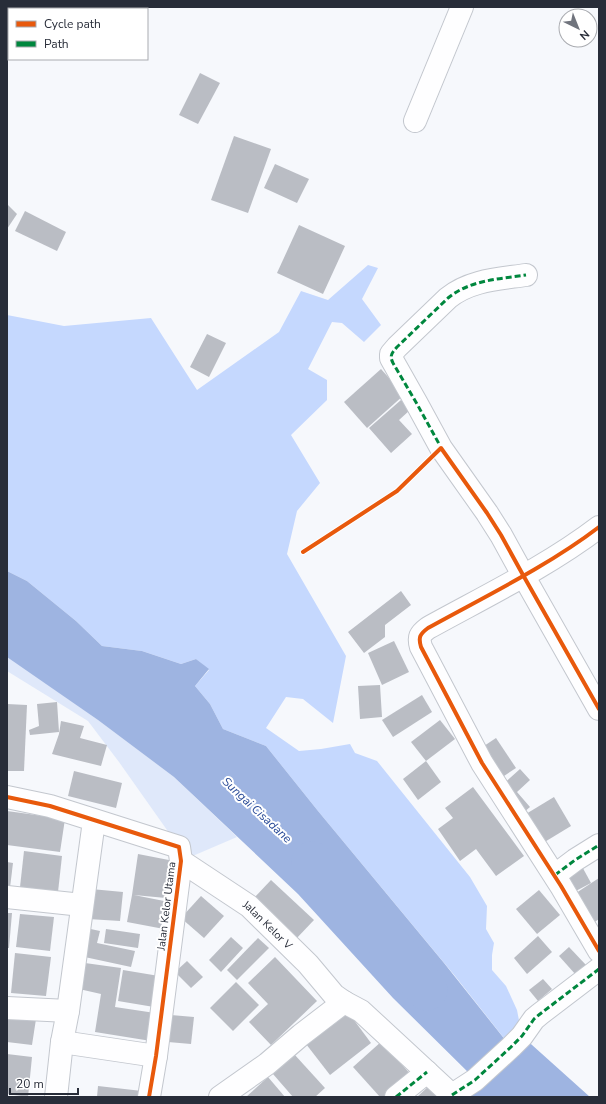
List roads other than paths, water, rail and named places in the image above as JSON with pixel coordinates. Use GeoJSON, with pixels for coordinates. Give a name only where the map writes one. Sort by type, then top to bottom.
{"type":"FeatureCollection","features":[{"type":"Feature","properties":{"kind":"street"},"geometry":{"type":"LineString","coordinates":[[415,121],[462,7]]}},
{"type":"Feature","properties":{"kind":"street"},"geometry":{"type":"LineString","coordinates":[[526,275],[478,282],[456,291],[397,347],[391,354],[391,358],[441,448],[501,535],[599,709]]}},
{"type":"Feature","properties":{"kind":"street"},"geometry":{"type":"LineString","coordinates":[[599,527],[523,576],[428,628],[420,636],[419,640],[420,647],[482,763],[555,875],[599,951]]}},
{"type":"Feature","properties":{"kind":"street","name":"Jalan Kelor Utama"},"geometry":{"type":"LineString","coordinates":[[7,797],[50,806],[179,848],[181,861],[156,1056],[149,1097]]}},
{"type":"Feature","properties":{"kind":"street"},"geometry":{"type":"LineString","coordinates":[[56,1097],[62,1042],[68,1011],[94,821]]}},
{"type":"Feature","properties":{"kind":"street"},"geometry":{"type":"LineString","coordinates":[[555,875],[599,845]]}},
{"type":"Feature","properties":{"kind":"street","name":"Jalan Kelor V"},"geometry":{"type":"LineString","coordinates":[[181,861],[249,906],[308,964],[334,995],[361,1011],[453,1096]]}},
{"type":"Feature","properties":{"kind":"street"},"geometry":{"type":"LineString","coordinates":[[7,897],[82,905]]}},
{"type":"Feature","properties":{"kind":"street"},"geometry":{"type":"LineString","coordinates":[[453,1096],[475,1080],[522,1036],[540,1014],[599,969]]}},
{"type":"Feature","properties":{"kind":"street"},"geometry":{"type":"LineString","coordinates":[[220,1097],[267,1064],[301,1035],[344,1002]]}},
{"type":"Feature","properties":{"kind":"street"},"geometry":{"type":"LineString","coordinates":[[7,1008],[68,1011]]}},
{"type":"Feature","properties":{"kind":"street"},"geometry":{"type":"LineString","coordinates":[[62,1042],[156,1056]]}},
{"type":"Feature","properties":{"kind":"street"},"geometry":{"type":"LineString","coordinates":[[396,1097],[427,1072]]}},
{"type":"Feature","properties":{"kind":"water"},"geometry":{"type":"Polygon","coordinates":[[[7,571],[27,581],[76,621],[102,646],[142,651],[181,664],[196,659],[209,669],[195,686],[210,704],[223,729],[266,746],[510,1046],[522,1036],[590,1097],[454,1097],[475,1079],[393,998],[298,894],[174,777],[98,720],[7,657],[7,571]]]}},
{"type":"Feature","properties":{"kind":"waterway","name":"Sungai Cisadane"},"geometry":{"type":"LineString","coordinates":[[312,862],[351,898],[427,990]]}}]}
